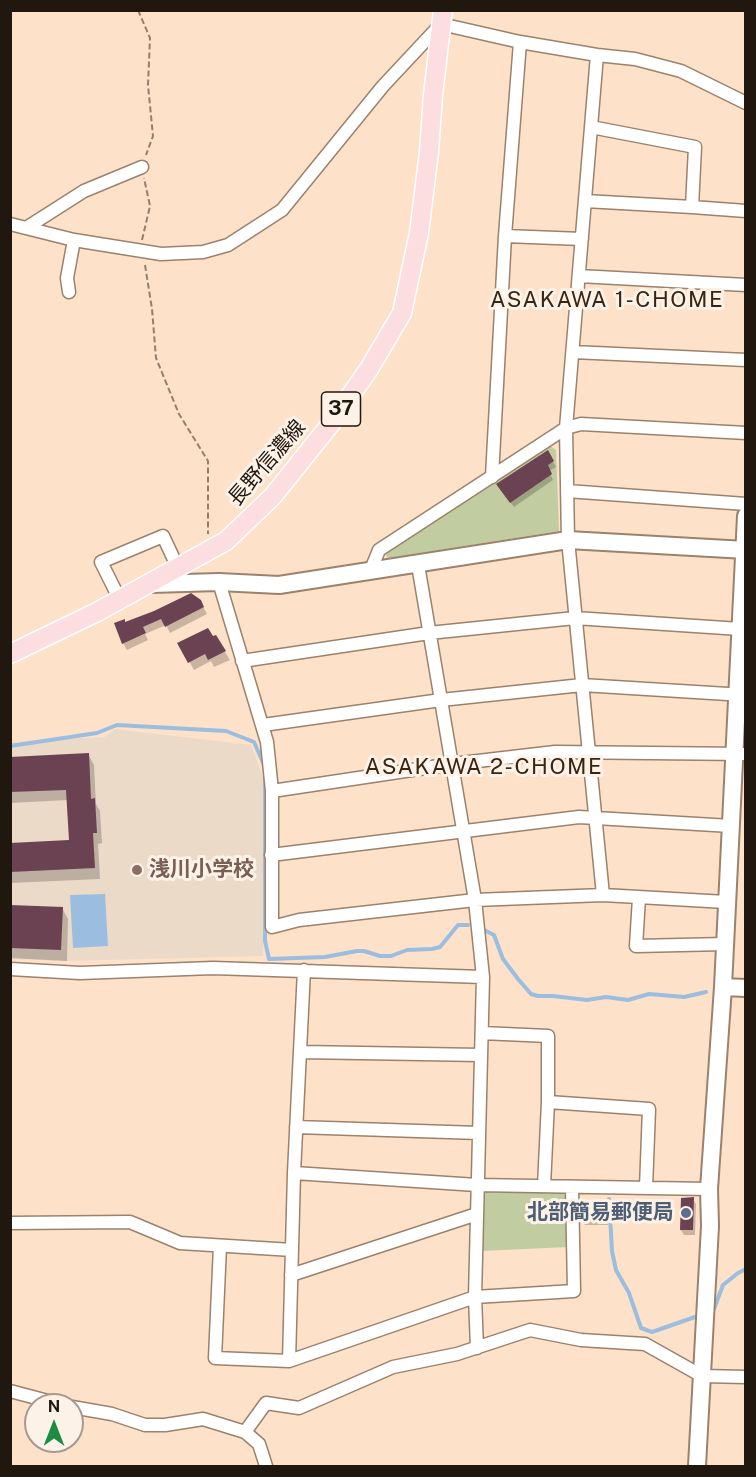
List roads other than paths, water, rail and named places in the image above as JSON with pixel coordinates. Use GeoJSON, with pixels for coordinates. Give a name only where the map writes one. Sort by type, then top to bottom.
{"type":"FeatureCollection","features":[{"type":"Feature","properties":{"kind":"main road","name":"長野信濃線"},"geometry":{"type":"LineString","coordinates":[[10,654],[151,584],[226,541],[273,496],[329,426],[369,369],[402,313],[419,233],[442,17]]}},
{"type":"Feature","properties":{"kind":"street"},"geometry":{"type":"LineString","coordinates":[[10,224],[74,240],[139,252],[161,254],[202,252],[228,245],[282,210],[382,86],[442,17],[520,42],[635,59],[681,71],[746,103]]}},
{"type":"Feature","properties":{"kind":"street"},"geometry":{"type":"LineString","coordinates":[[492,477],[505,236],[520,42]]}},
{"type":"Feature","properties":{"kind":"street"},"geometry":{"type":"LineString","coordinates":[[597,55],[566,428],[568,540],[603,896]]}},
{"type":"Feature","properties":{"kind":"street"},"geometry":{"type":"LineString","coordinates":[[591,127],[695,147],[692,207]]}},
{"type":"Feature","properties":{"kind":"street"},"geometry":{"type":"LineString","coordinates":[[26,228],[84,191],[142,167]]}},
{"type":"Feature","properties":{"kind":"street"},"geometry":{"type":"LineString","coordinates":[[585,201],[746,211]]}},
{"type":"Feature","properties":{"kind":"street"},"geometry":{"type":"LineString","coordinates":[[505,236],[582,239]]}},
{"type":"Feature","properties":{"kind":"street"},"geometry":{"type":"LineString","coordinates":[[69,292],[67,278],[74,240]]}},
{"type":"Feature","properties":{"kind":"street"},"geometry":{"type":"LineString","coordinates":[[579,276],[746,285]]}},
{"type":"Feature","properties":{"kind":"street"},"geometry":{"type":"LineString","coordinates":[[573,352],[746,360]]}},
{"type":"Feature","properties":{"kind":"street"},"geometry":{"type":"LineString","coordinates":[[370,572],[379,550],[566,428],[581,424],[746,433]]}},
{"type":"Feature","properties":{"kind":"street"},"geometry":{"type":"LineString","coordinates":[[567,490],[746,504]]}},
{"type":"Feature","properties":{"kind":"street"},"geometry":{"type":"LineString","coordinates":[[697,1467],[710,1226],[709,1189],[723,987],[726,902],[731,826],[740,754],[746,516]]}},
{"type":"Feature","properties":{"kind":"street"},"geometry":{"type":"LineString","coordinates":[[120,600],[101,562],[163,536],[178,568]]}},
{"type":"Feature","properties":{"kind":"street"},"geometry":{"type":"LineString","coordinates":[[151,584],[219,582],[279,585],[568,540],[745,550]]}},
{"type":"Feature","properties":{"kind":"street"},"geometry":{"type":"LineString","coordinates":[[418,565],[475,900],[483,977],[475,1297],[477,1348]]}},
{"type":"Feature","properties":{"kind":"street"},"geometry":{"type":"LineString","coordinates":[[219,582],[263,725],[272,791],[272,927],[299,920],[475,900],[603,896],[726,902]]}},
{"type":"Feature","properties":{"kind":"street"},"geometry":{"type":"LineString","coordinates":[[242,661],[429,633],[575,618],[742,624]]}},
{"type":"Feature","properties":{"kind":"street"},"geometry":{"type":"LineString","coordinates":[[263,725],[441,700],[582,685],[742,695]]}},
{"type":"Feature","properties":{"kind":"street"},"geometry":{"type":"LineString","coordinates":[[272,791],[452,764],[555,752],[740,754]]}},
{"type":"Feature","properties":{"kind":"street"},"geometry":{"type":"LineString","coordinates":[[272,855],[579,817],[731,826]]}},
{"type":"Feature","properties":{"kind":"street"},"geometry":{"type":"LineString","coordinates":[[639,898],[636,946],[725,945]]}},
{"type":"Feature","properties":{"kind":"street"},"geometry":{"type":"LineString","coordinates":[[10,969],[80,973],[213,968],[483,977]]}},
{"type":"Feature","properties":{"kind":"street"},"geometry":{"type":"LineString","coordinates":[[289,1361],[294,1173],[304,970]]}},
{"type":"Feature","properties":{"kind":"street"},"geometry":{"type":"LineString","coordinates":[[723,987],[746,988]]}},
{"type":"Feature","properties":{"kind":"street"},"geometry":{"type":"LineString","coordinates":[[482,1033],[548,1036],[544,1186]]}},
{"type":"Feature","properties":{"kind":"street"},"geometry":{"type":"LineString","coordinates":[[301,1052],[481,1055]]}},
{"type":"Feature","properties":{"kind":"street"},"geometry":{"type":"LineString","coordinates":[[548,1102],[649,1109],[646,1188]]}},
{"type":"Feature","properties":{"kind":"street"},"geometry":{"type":"LineString","coordinates":[[297,1127],[479,1133]]}},
{"type":"Feature","properties":{"kind":"street"},"geometry":{"type":"LineString","coordinates":[[294,1173],[477,1185],[709,1189]]}},
{"type":"Feature","properties":{"kind":"street"},"geometry":{"type":"LineString","coordinates":[[220,1246],[215,1358],[289,1361],[475,1297],[574,1291],[572,1186]]}},
{"type":"Feature","properties":{"kind":"street"},"geometry":{"type":"LineString","coordinates":[[291,1275],[477,1214]]}},
{"type":"Feature","properties":{"kind":"street"},"geometry":{"type":"LineString","coordinates":[[10,1223],[130,1222],[180,1243],[292,1250]]}},
{"type":"Feature","properties":{"kind":"street"},"geometry":{"type":"LineString","coordinates":[[245,1432],[266,1403],[300,1408],[393,1367],[458,1354],[530,1330],[581,1340],[645,1344],[702,1376],[746,1377]]}},
{"type":"Feature","properties":{"kind":"street"},"geometry":{"type":"LineString","coordinates":[[84,1409],[112,1414],[145,1425],[165,1425],[203,1419],[245,1432],[259,1444],[266,1467]]}},
{"type":"Feature","properties":{"kind":"water"},"geometry":{"type":"Polygon","coordinates":[[[105,894],[108,946],[73,948],[70,895],[105,894]]]}},
{"type":"Feature","properties":{"kind":"waterway"},"geometry":{"type":"LineString","coordinates":[[10,746],[97,733],[117,725],[226,731],[254,742],[265,767]]}},
{"type":"Feature","properties":{"kind":"waterway"},"geometry":{"type":"LineString","coordinates":[[265,777],[265,941],[269,959],[325,957],[357,951],[391,956],[407,950],[432,949],[440,947],[458,925],[468,925]]}},
{"type":"Feature","properties":{"kind":"waterway"},"geometry":{"type":"LineString","coordinates":[[484,930],[494,935],[503,959],[518,979],[531,994],[538,996],[587,1000],[606,997],[628,1000],[649,994],[684,997],[706,992]]}},
{"type":"Feature","properties":{"kind":"waterway"},"geometry":{"type":"LineString","coordinates":[[609,1199],[612,1251],[616,1270],[629,1293],[641,1328],[652,1332],[695,1317]]}},
{"type":"Feature","properties":{"kind":"waterway"},"geometry":{"type":"LineString","coordinates":[[711,1310],[714,1309],[723,1285],[746,1269]]}},
{"type":"Feature","properties":{"kind":"place","name":"浅川小学校"},"geometry":{"type":"Point","coordinates":[137,870]}},
{"type":"Feature","properties":{"kind":"place","name":"北部簡易郵便局"},"geometry":{"type":"Point","coordinates":[686,1213]}},
{"type":"Feature","properties":{"kind":"district","name":"ASAKAWA 1-CHOME"},"geometry":{"type":"Point","coordinates":[607,300]}},
{"type":"Feature","properties":{"kind":"district","name":"ASAKAWA 2-CHOME"},"geometry":{"type":"Point","coordinates":[484,767]}}]}
